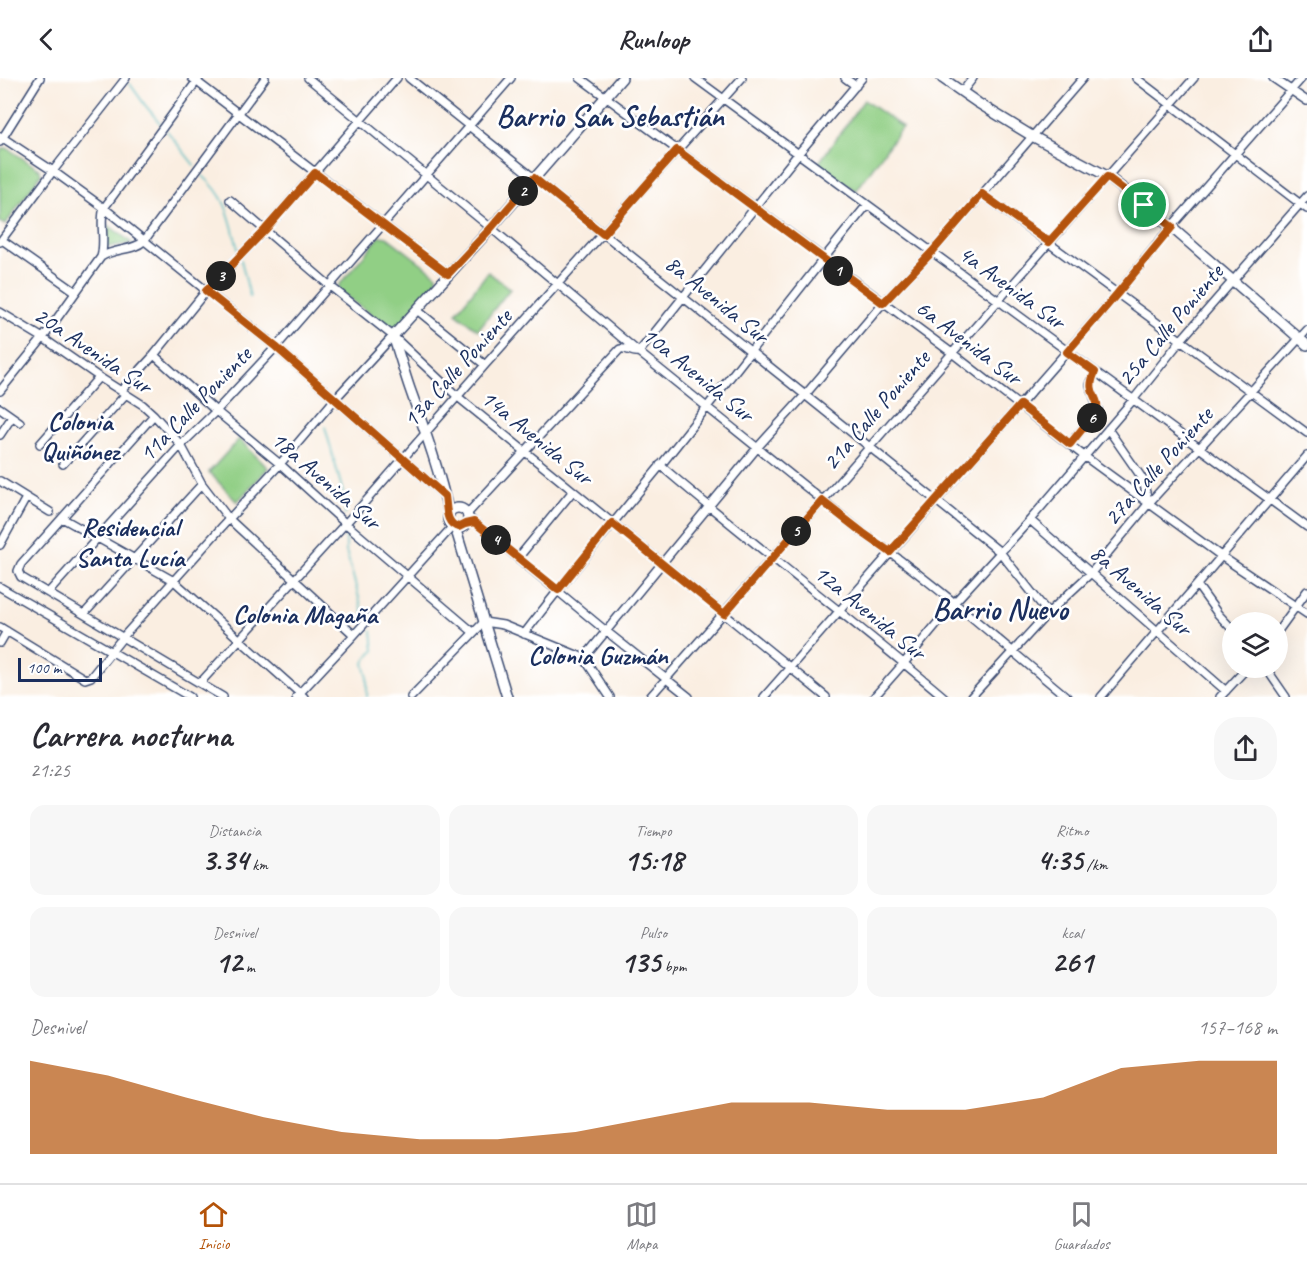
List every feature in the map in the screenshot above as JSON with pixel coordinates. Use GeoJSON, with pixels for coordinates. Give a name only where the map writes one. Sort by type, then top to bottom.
{"type":"FeatureCollection","features":[{"type":"Feature","properties":{"kind":"main road"},"geometry":{"type":"LineString","coordinates":[[463,520],[452,510],[449,515],[426,432],[393,336],[622,78]]}},
{"type":"Feature","properties":{"kind":"main road"},"geometry":{"type":"LineString","coordinates":[[942,78],[1032,136],[1107,177],[1172,227],[1303,341]]}},
{"type":"Feature","properties":{"kind":"main road"},"geometry":{"type":"LineString","coordinates":[[445,496],[463,520],[459,540],[507,697]]}},
{"type":"Feature","properties":{"kind":"street"},"geometry":{"type":"LineString","coordinates":[[40,78],[1,139],[53,171],[104,208],[276,347],[445,496]]}},
{"type":"Feature","properties":{"kind":"street"},"geometry":{"type":"LineString","coordinates":[[76,292],[1,241],[126,78]]}},
{"type":"Feature","properties":{"kind":"street"},"geometry":{"type":"LineString","coordinates":[[101,257],[112,251],[137,247],[144,241],[265,78]]}},
{"type":"Feature","properties":{"kind":"street","name":"10a Avenida Sur"},"geometry":{"type":"LineString","coordinates":[[308,78],[639,352],[822,501],[954,603],[1068,697]]}},
{"type":"Feature","properties":{"kind":"street"},"geometry":{"type":"LineString","coordinates":[[63,464],[206,291],[265,230],[397,78]]}},
{"type":"Feature","properties":{"kind":"street","name":"8a Avenida Sur"},"geometry":{"type":"LineString","coordinates":[[409,78],[1000,552],[1048,613]]}},
{"type":"Feature","properties":{"kind":"street","name":"11a Calle Poniente"},"geometry":{"type":"LineString","coordinates":[[48,593],[181,445],[276,347],[512,78]]}},
{"type":"Feature","properties":{"kind":"street","name":"6a Avenida Sur"},"geometry":{"type":"LineString","coordinates":[[580,78],[951,353],[1084,456],[1221,556],[1307,614]]}},
{"type":"Feature","properties":{"kind":"street","name":"4a Avenida Sur"},"geometry":{"type":"LineString","coordinates":[[695,78],[1307,527]]}},
{"type":"Feature","properties":{"kind":"street","name":"13a Calle Poniente"},"geometry":{"type":"LineString","coordinates":[[200,683],[294,581],[742,78]]}},
{"type":"Feature","properties":{"kind":"street"},"geometry":{"type":"LineString","coordinates":[[845,78],[856,86]]}},
{"type":"Feature","properties":{"kind":"street"},"geometry":{"type":"LineString","coordinates":[[62,518],[174,581],[300,696],[408,575],[463,520],[620,349],[639,352],[862,78]]}},
{"type":"Feature","properties":{"kind":"street"},"geometry":{"type":"LineString","coordinates":[[962,92],[973,78]]}},
{"type":"Feature","properties":{"kind":"street"},"geometry":{"type":"LineString","coordinates":[[584,658],[757,448],[1083,78]]}},
{"type":"Feature","properties":{"kind":"street"},"geometry":{"type":"LineString","coordinates":[[1136,78],[1304,206]]}},
{"type":"Feature","properties":{"kind":"street","name":"21a Calle Poniente"},"geometry":{"type":"LineString","coordinates":[[650,697],[1194,78]]}},
{"type":"Feature","properties":{"kind":"street"},"geometry":{"type":"LineString","coordinates":[[1273,78],[1307,101]]}},
{"type":"Feature","properties":{"kind":"street"},"geometry":{"type":"LineString","coordinates":[[764,697],[1067,352],[1302,78]]}},
{"type":"Feature","properties":{"kind":"street"},"geometry":{"type":"LineString","coordinates":[[0,391],[43,338],[101,257],[104,244],[102,213],[104,208],[196,79],[238,114],[448,274]]}},
{"type":"Feature","properties":{"kind":"street"},"geometry":{"type":"LineString","coordinates":[[982,194],[1307,433]]}},
{"type":"Feature","properties":{"kind":"street","name":"25a Calle Poniente"},"geometry":{"type":"LineString","coordinates":[[874,697],[954,603],[1030,520],[1181,340],[1304,206],[1307,196]]}},
{"type":"Feature","properties":{"kind":"street","name":"14a Avenida Sur"},"geometry":{"type":"LineString","coordinates":[[230,200],[330,286],[393,336],[458,397],[826,697]]}},
{"type":"Feature","properties":{"kind":"street"},"geometry":{"type":"LineString","coordinates":[[524,634],[867,205]]}},
{"type":"Feature","properties":{"kind":"street"},"geometry":{"type":"LineString","coordinates":[[417,310],[485,365]]}},
{"type":"Feature","properties":{"kind":"street","name":"20a Avenida Sur"},"geometry":{"type":"LineString","coordinates":[[0,312],[124,392],[154,415],[181,445],[202,484],[229,519],[354,635]]}},
{"type":"Feature","properties":{"kind":"street","name":"27a Calle Poniente"},"geometry":{"type":"LineString","coordinates":[[971,697],[1048,613],[1091,573],[1149,503],[1199,448],[1303,341],[1307,330]]}},
{"type":"Feature","properties":{"kind":"street"},"geometry":{"type":"LineString","coordinates":[[0,644],[3,629],[88,679],[393,336]]}},
{"type":"Feature","properties":{"kind":"street","name":"18a Avenida Sur"},"geometry":{"type":"LineString","coordinates":[[154,355],[473,632]]}},
{"type":"Feature","properties":{"kind":"street"},"geometry":{"type":"LineString","coordinates":[[1070,444],[1098,409],[1090,385],[1095,372]]}},
{"type":"Feature","properties":{"kind":"street"},"geometry":{"type":"LineString","coordinates":[[40,444],[99,377]]}},
{"type":"Feature","properties":{"kind":"street"},"geometry":{"type":"LineString","coordinates":[[0,408],[20,422]]}},
{"type":"Feature","properties":{"kind":"street"},"geometry":{"type":"LineString","coordinates":[[154,415],[21,564],[18,571],[21,577],[223,697]]}},
{"type":"Feature","properties":{"kind":"street"},"geometry":{"type":"LineString","coordinates":[[0,435],[12,417]]}},
{"type":"Feature","properties":{"kind":"street"},"geometry":{"type":"LineString","coordinates":[[1108,429],[1142,478],[1149,503]]}},
{"type":"Feature","properties":{"kind":"street"},"geometry":{"type":"LineString","coordinates":[[1101,697],[1307,456]]}},
{"type":"Feature","properties":{"kind":"street","name":"12a Avenida Sur"},"geometry":{"type":"LineString","coordinates":[[660,465],[944,697]]}},
{"type":"Feature","properties":{"kind":"street"},"geometry":{"type":"LineString","coordinates":[[0,481],[50,512]]}},
{"type":"Feature","properties":{"kind":"street"},"geometry":{"type":"LineString","coordinates":[[84,614],[202,484]]}},
{"type":"Feature","properties":{"kind":"street"},"geometry":{"type":"LineString","coordinates":[[518,558],[573,491]]}},
{"type":"Feature","properties":{"kind":"street"},"geometry":{"type":"LineString","coordinates":[[0,545],[27,498]]}},
{"type":"Feature","properties":{"kind":"street"},"geometry":{"type":"LineString","coordinates":[[463,520],[518,558],[689,697]]}},
{"type":"Feature","properties":{"kind":"street","name":"8a Avenida Sur"},"geometry":{"type":"LineString","coordinates":[[1030,520],[1158,630],[1223,694]]}},
{"type":"Feature","properties":{"kind":"street"},"geometry":{"type":"LineString","coordinates":[[1197,585],[1222,618]]}},
{"type":"Feature","properties":{"kind":"street"},"geometry":{"type":"LineString","coordinates":[[0,587],[190,697]]}},
{"type":"Feature","properties":{"kind":"street"},"geometry":{"type":"LineString","coordinates":[[1288,618],[1307,591]]}},
{"type":"Feature","properties":{"kind":"street"},"geometry":{"type":"LineString","coordinates":[[411,697],[484,622],[502,625],[584,658],[610,697]]}},
{"type":"Feature","properties":{"kind":"street"},"geometry":{"type":"LineString","coordinates":[[1223,694],[1238,678]]}},
{"type":"Feature","properties":{"kind":"street"},"geometry":{"type":"LineString","coordinates":[[1273,678],[1286,697]]}},
{"type":"Feature","properties":{"kind":"green space"},"geometry":{"type":"Polygon","coordinates":[[[864,100],[902,127],[856,191],[818,164],[864,100]]]}},
{"type":"Feature","properties":{"kind":"green space"},"geometry":{"type":"Polygon","coordinates":[[[7,148],[40,170],[41,174],[5,225],[0,222],[0,153],[7,148]]]}},
{"type":"Feature","properties":{"kind":"green space"},"geometry":{"type":"Polygon","coordinates":[[[108,225],[132,243],[107,247],[108,225]]]}},
{"type":"Feature","properties":{"kind":"green space"},"geometry":{"type":"Polygon","coordinates":[[[380,236],[387,237],[437,275],[437,284],[394,332],[338,290],[339,285],[380,236]]]}},
{"type":"Feature","properties":{"kind":"green space"},"geometry":{"type":"Polygon","coordinates":[[[488,272],[510,289],[478,330],[456,313],[488,272]]]}},
{"type":"Feature","properties":{"kind":"green space"},"geometry":{"type":"Polygon","coordinates":[[[239,439],[268,468],[237,502],[209,472],[239,439]]]}},
{"type":"Feature","properties":{"kind":"waterway"},"geometry":{"type":"LineString","coordinates":[[130,84],[160,123]]}},
{"type":"Feature","properties":{"kind":"waterway"},"geometry":{"type":"LineString","coordinates":[[167,131],[194,165]]}},
{"type":"Feature","properties":{"kind":"waterway"},"geometry":{"type":"LineString","coordinates":[[203,176],[223,202],[231,220],[239,253]]}},
{"type":"Feature","properties":{"kind":"waterway"},"geometry":{"type":"LineString","coordinates":[[241,260],[250,297]]}},
{"type":"Feature","properties":{"kind":"waterway"},"geometry":{"type":"LineString","coordinates":[[325,427],[344,496],[345,515]]}},
{"type":"Feature","properties":{"kind":"waterway"},"geometry":{"type":"LineString","coordinates":[[346,536],[346,551],[364,616]]}},
{"type":"Feature","properties":{"kind":"waterway"},"geometry":{"type":"LineString","coordinates":[[367,697],[367,675],[364,663],[374,651],[372,631]]}},
{"type":"Feature","properties":{"kind":"district","name":"Barrio San Sebastián"},"geometry":{"type":"Point","coordinates":[610,116]}},
{"type":"Feature","properties":{"kind":"district","name":"Colonia Quiñónez"},"geometry":{"type":"Point","coordinates":[80,436]}},
{"type":"Feature","properties":{"kind":"district","name":"Residencial Santa Lucía"},"geometry":{"type":"Point","coordinates":[130,542]}},
{"type":"Feature","properties":{"kind":"district","name":"Barrio Nuevo"},"geometry":{"type":"Point","coordinates":[1000,609]}},
{"type":"Feature","properties":{"kind":"district","name":"Colonia Magaña"},"geometry":{"type":"Point","coordinates":[305,614]}},
{"type":"Feature","properties":{"kind":"district","name":"Colonia Guzmán"},"geometry":{"type":"Point","coordinates":[598,655]}},
{"type":"Feature","properties":{"kind":"route"},"geometry":{"type":"LineString","coordinates":[[677,150],[883,303],[932,252],[982,194],[1049,242],[1107,177],[1144,205],[1172,227],[1067,352],[1095,372],[1090,385],[1098,406],[1096,412],[1070,444],[1020,405],[890,552],[822,501],[724,614],[612,523],[558,590],[474,522],[461,527],[453,526],[449,522],[445,496],[276,347],[206,291],[265,230],[315,173],[448,274],[534,178],[603,234],[677,150]]}}]}
